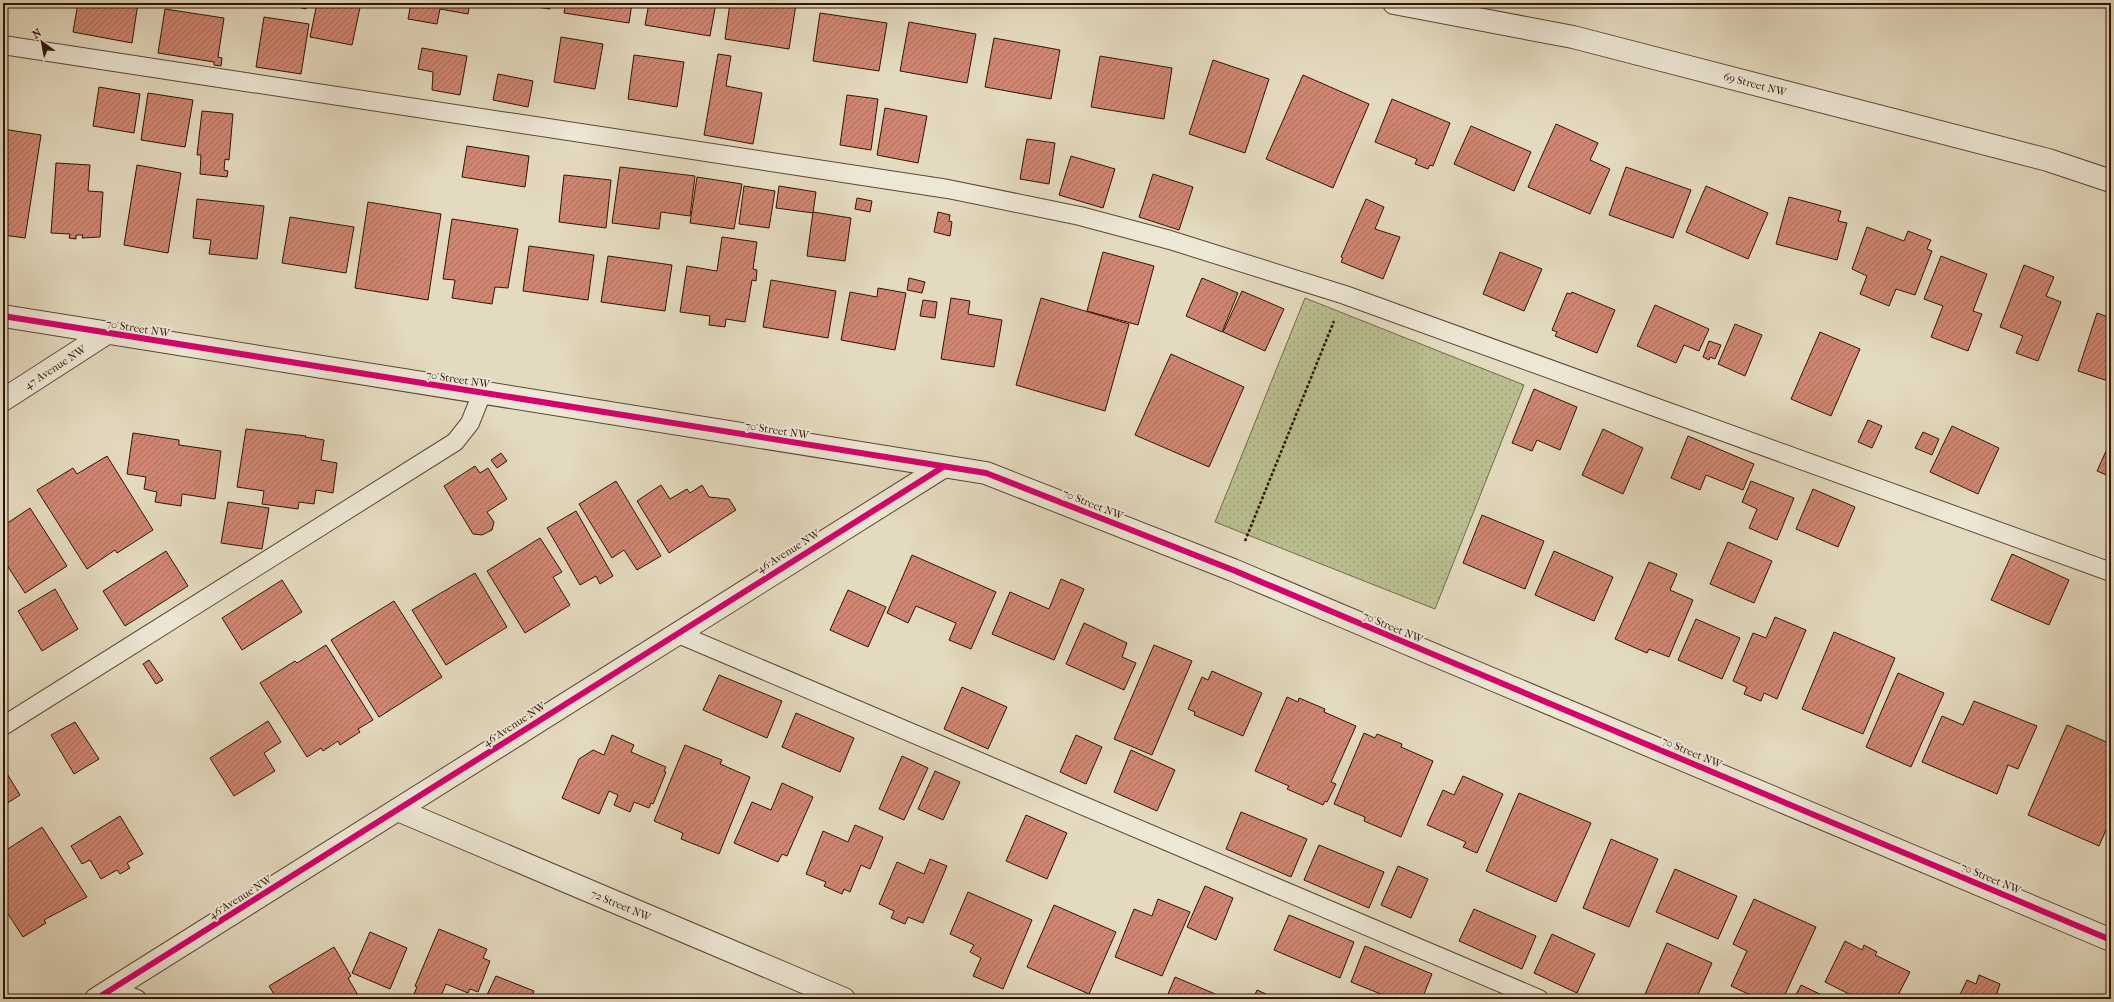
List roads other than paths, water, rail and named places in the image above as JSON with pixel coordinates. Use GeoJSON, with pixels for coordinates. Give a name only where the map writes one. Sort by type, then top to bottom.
{"type":"FeatureCollection","features":[{"type":"Feature","properties":{"kind":"street","name":"69 Street NW"},"geometry":{"type":"LineString","coordinates":[[1394,3],[1573,36],[2048,160],[2111,181]]}},
{"type":"Feature","properties":{"kind":"street","name":"70 Street NW"},"geometry":{"type":"LineString","coordinates":[[3,316],[986,473],[1233,570],[2111,940]]}},
{"type":"Feature","properties":{"kind":"street","name":"47 Avenue NW"},"geometry":{"type":"LineString","coordinates":[[3,400],[107,333]]}},
{"type":"Feature","properties":{"kind":"street","name":"46 Avenue NW"},"geometry":{"type":"LineString","coordinates":[[104,994],[398,810],[676,633],[943,467]]}},
{"type":"Feature","properties":{"kind":"street","name":"72 Street NW"},"geometry":{"type":"LineString","coordinates":[[398,810],[844,999]]}},
{"type":"Feature","properties":{"kind":"lane"},"geometry":{"type":"LineString","coordinates":[[3,45],[948,190],[1080,216],[1170,240],[1345,295],[2111,572]]}},
{"type":"Feature","properties":{"kind":"lane"},"geometry":{"type":"LineString","coordinates":[[3,726],[455,442],[470,423],[482,393]]}},
{"type":"Feature","properties":{"kind":"lane"},"geometry":{"type":"LineString","coordinates":[[676,633],[1539,999]]}},
{"type":"Feature","properties":{"kind":"lane"},"geometry":{"type":"LineString","coordinates":[[104,994],[137,999]]}}]}
